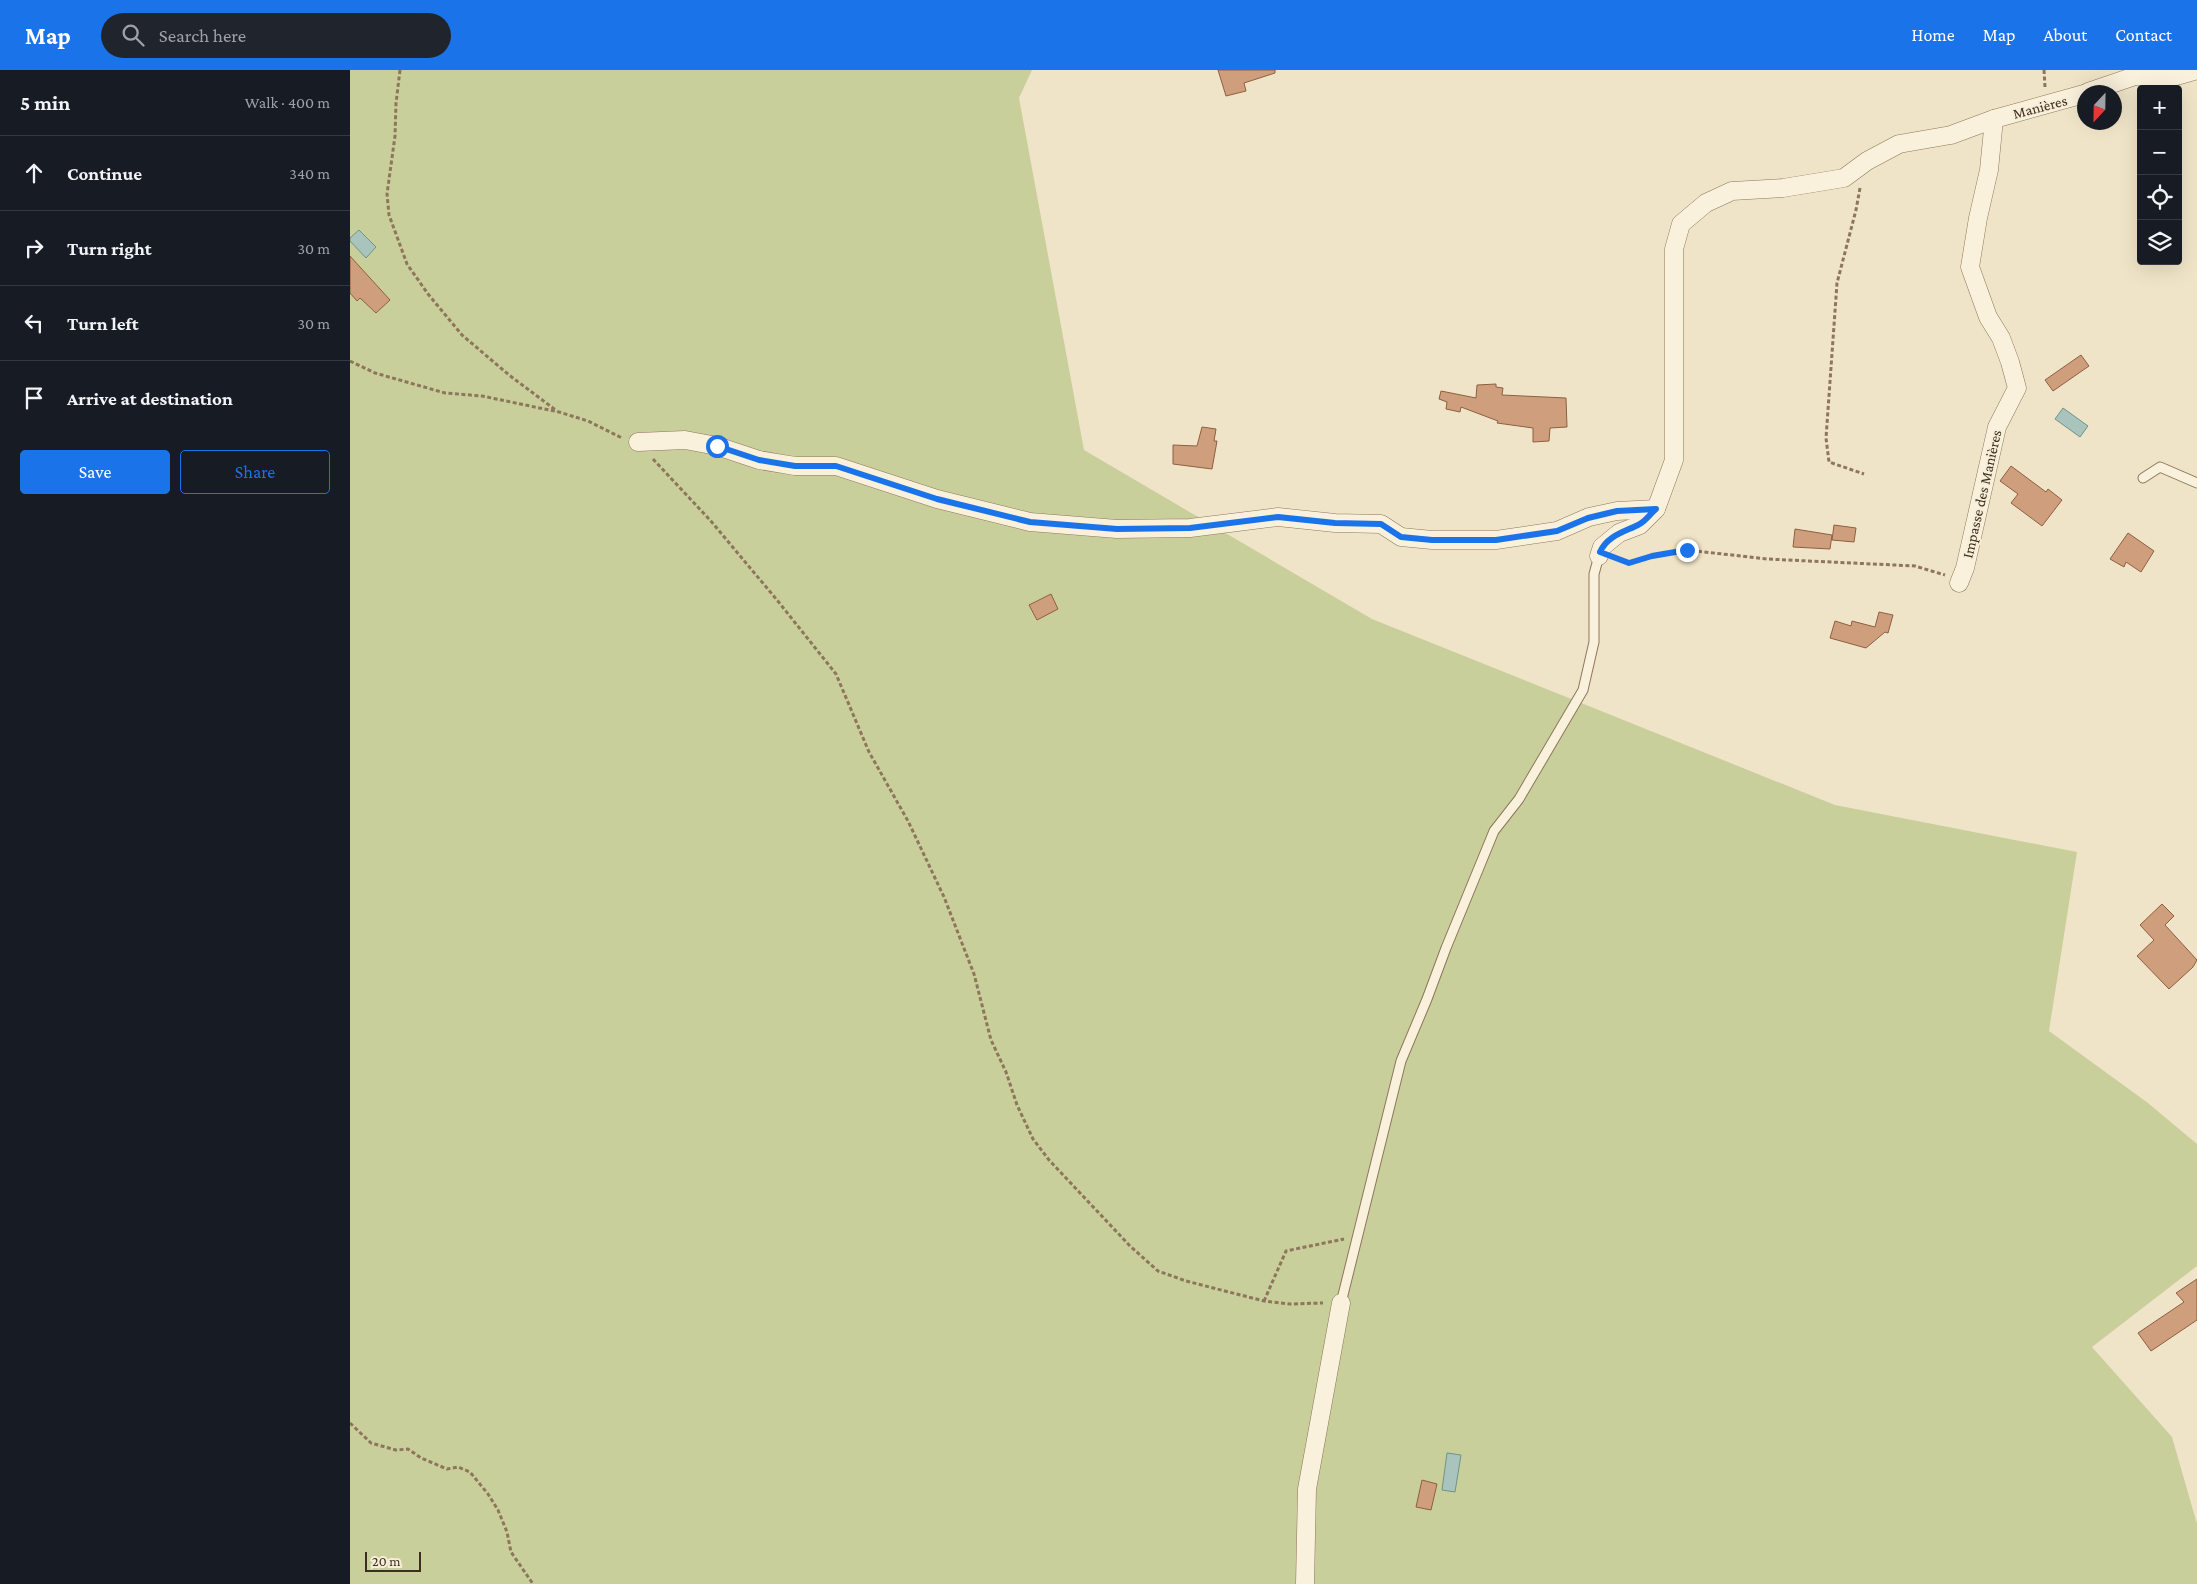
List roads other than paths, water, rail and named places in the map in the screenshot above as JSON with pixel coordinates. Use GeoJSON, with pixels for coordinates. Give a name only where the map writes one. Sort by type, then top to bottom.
{"type":"FeatureCollection","features":[{"type":"Feature","properties":{"kind":"street","name":"Manières"},"geometry":{"type":"LineString","coordinates":[[2109,85],[2135,76],[2177,76],[2197,70]]}},
{"type":"Feature","properties":{"kind":"street","name":"Manières"},"geometry":{"type":"LineString","coordinates":[[1656,509],[1674,460],[1674,249],[1681,224],[1706,203],[1732,191],[1783,188],[1844,178],[1863,164],[1899,144],[1951,135],[1994,119],[2077,96]]}},
{"type":"Feature","properties":{"kind":"street","name":"Impasse des Manières"},"geometry":{"type":"LineString","coordinates":[[1959,581],[1965,568],[1997,427],[2017,388],[2001,338],[1988,317],[1970,267],[1978,218],[1989,170],[1994,119]]}},
{"type":"Feature","properties":{"kind":"street"},"geometry":{"type":"LineString","coordinates":[[638,442],[685,440],[717,446],[759,460],[795,466],[836,466],[937,499],[1030,522],[1117,529],[1190,528],[1278,517],[1335,523],[1381,524],[1401,537],[1432,540],[1496,540],[1557,531],[1588,518],[1617,511],[1656,509]]}},
{"type":"Feature","properties":{"kind":"street"},"geometry":{"type":"LineString","coordinates":[[1599,554],[1602,547],[1619,532],[1640,525],[1656,509]]}},
{"type":"Feature","properties":{"kind":"street"},"geometry":{"type":"LineString","coordinates":[[1304,1584],[1307,1489],[1341,1303]]}},
{"type":"Feature","properties":{"kind":"lane"},"geometry":{"type":"LineString","coordinates":[[2143,478],[2160,467],[2197,483]]}},
{"type":"Feature","properties":{"kind":"lane"},"geometry":{"type":"LineString","coordinates":[[1341,1303],[1402,1061],[1453,931],[1494,831],[1519,799],[1583,690],[1594,642],[1594,574],[1599,554]]}},
{"type":"Feature","properties":{"kind":"water"},"geometry":{"type":"Polygon","coordinates":[[[359,230],[376,247],[366,258],[350,241],[350,238],[359,230]]]}},
{"type":"Feature","properties":{"kind":"water"},"geometry":{"type":"Polygon","coordinates":[[[2063,408],[2088,426],[2080,437],[2055,419],[2063,408]]]}},
{"type":"Feature","properties":{"kind":"water"},"geometry":{"type":"Polygon","coordinates":[[[1447,1453],[1461,1455],[1455,1492],[1442,1490],[1447,1453]]]}}]}
